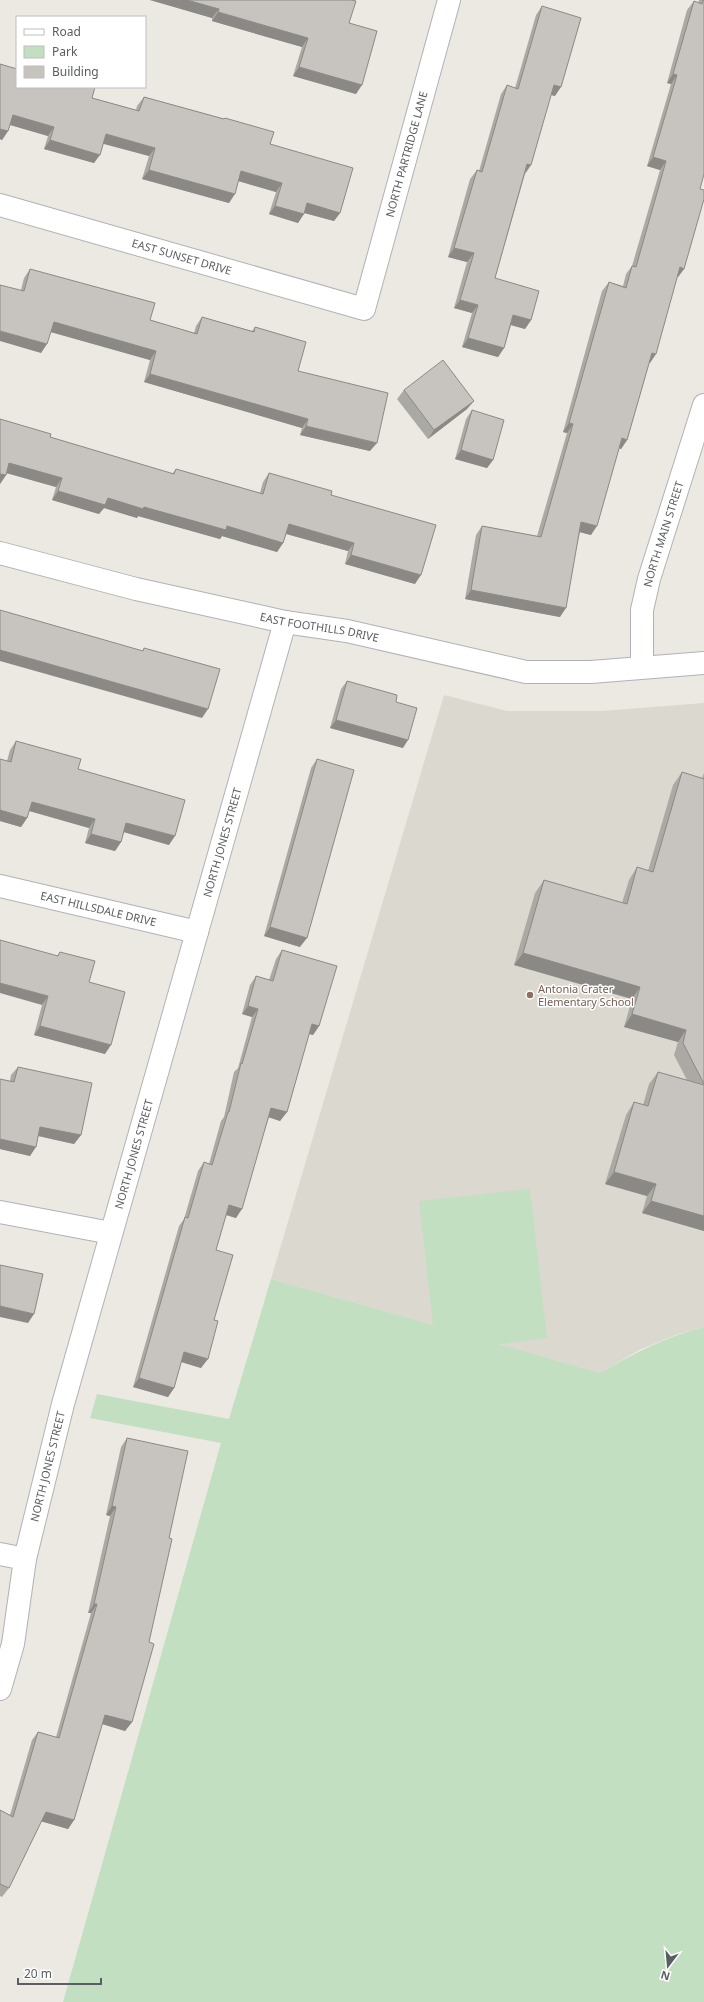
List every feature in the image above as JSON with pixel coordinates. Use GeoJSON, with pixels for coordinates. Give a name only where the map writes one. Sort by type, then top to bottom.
{"type":"FeatureCollection","features":[{"type":"Feature","properties":{"kind":"street","name":"NORTH PARTRIDGE LANE"},"geometry":{"type":"LineString","coordinates":[[364,309],[449,0]]}},
{"type":"Feature","properties":{"kind":"street","name":"EAST SUNSET DRIVE"},"geometry":{"type":"LineString","coordinates":[[0,205],[364,309]]}},
{"type":"Feature","properties":{"kind":"street","name":"NORTH MAIN STREET"},"geometry":{"type":"LineString","coordinates":[[642,667],[642,610],[649,579],[704,405]]}},
{"type":"Feature","properties":{"kind":"street","name":"EAST FOOTHILLS DRIVE"},"geometry":{"type":"LineString","coordinates":[[0,553],[136,589],[285,622],[347,631],[526,672],[591,672],[704,663]]}},
{"type":"Feature","properties":{"kind":"street","name":"NORTH JONES STREET"},"geometry":{"type":"LineString","coordinates":[[0,1689],[13,1644],[25,1559],[63,1404],[285,622]]}},
{"type":"Feature","properties":{"kind":"street","name":"EAST HILLSDALE DRIVE"},"geometry":{"type":"LineString","coordinates":[[0,886],[197,932]]}},
{"type":"Feature","properties":{"kind":"street"},"geometry":{"type":"LineString","coordinates":[[0,1212],[111,1233]]}},
{"type":"Feature","properties":{"kind":"street"},"geometry":{"type":"LineString","coordinates":[[0,1554],[25,1559]]}},
{"type":"Feature","properties":{"kind":"shaded area","name":"Antonia Crater Elementary School"},"geometry":{"type":"Polygon","coordinates":[[[444,695],[507,711],[602,711],[704,703],[704,1327],[678,1334],[639,1350],[600,1373],[271,1279],[444,695]]]}},
{"type":"Feature","properties":{"kind":"green space"},"geometry":{"type":"Polygon","coordinates":[[[530,1189],[547,1338],[499,1344],[600,1373],[650,1346],[704,1327],[704,2002],[63,2002],[221,1443],[90,1418],[97,1394],[229,1419],[271,1279],[433,1325],[419,1201],[530,1189]]]}},
{"type":"Feature","properties":{"kind":"building"},"geometry":{"type":"Polygon","coordinates":[[[187,0],[356,1],[349,23],[377,31],[362,85],[299,67],[308,38],[218,12],[219,9],[187,0]]]}},
{"type":"Feature","properties":{"kind":"building"},"geometry":{"type":"Polygon","coordinates":[[[703,0],[704,174],[700,189],[704,190],[704,199],[684,269],[680,267],[656,354],[652,353],[627,440],[622,438],[597,526],[581,522],[566,608],[471,590],[482,526],[541,537],[573,424],[569,423],[609,282],[626,288],[632,266],[636,267],[666,161],[653,157],[677,75],[673,74],[694,1],[702,4],[703,0]]]}},
{"type":"Feature","properties":{"kind":"building"},"geometry":{"type":"Polygon","coordinates":[[[542,6],[581,18],[561,87],[554,85],[531,165],[527,164],[495,278],[539,291],[531,320],[513,315],[504,348],[468,338],[478,305],[460,300],[474,253],[454,248],[477,170],[482,172],[507,85],[518,89],[542,6]]]}},
{"type":"Feature","properties":{"kind":"building"},"geometry":{"type":"Polygon","coordinates":[[[0,64],[16,69],[16,88],[95,88],[92,98],[139,111],[144,97],[274,132],[270,144],[353,168],[340,213],[307,203],[304,214],[275,206],[282,183],[241,171],[235,194],[149,170],[155,148],[106,134],[100,155],[50,140],[54,127],[13,115],[8,131],[0,129],[0,64]]]}},
{"type":"Feature","properties":{"kind":"building"},"geometry":{"type":"Polygon","coordinates":[[[30,269],[155,303],[150,320],[197,334],[202,317],[254,332],[255,327],[306,342],[298,371],[388,393],[377,443],[306,426],[308,419],[150,374],[156,351],[54,322],[47,344],[0,331],[0,285],[24,291],[30,269]]]}},
{"type":"Feature","properties":{"kind":"building"},"geometry":{"type":"Polygon","coordinates":[[[443,360],[474,401],[434,430],[404,390],[443,360]]]}},
{"type":"Feature","properties":{"kind":"building"},"geometry":{"type":"Polygon","coordinates":[[[472,410],[504,420],[493,460],[461,450],[472,410]]]}},
{"type":"Feature","properties":{"kind":"building"},"geometry":{"type":"Polygon","coordinates":[[[0,419],[51,434],[50,437],[174,474],[176,469],[263,494],[269,473],[332,491],[331,495],[436,525],[421,575],[351,555],[354,543],[289,524],[283,543],[227,526],[226,530],[144,507],[143,509],[108,498],[105,505],[58,491],[62,478],[9,463],[6,475],[0,474],[0,419]]]}},
{"type":"Feature","properties":{"kind":"building"},"geometry":{"type":"Polygon","coordinates":[[[0,610],[143,651],[144,648],[220,669],[208,709],[0,650],[0,610]]]}},
{"type":"Feature","properties":{"kind":"building"},"geometry":{"type":"Polygon","coordinates":[[[347,681],[397,695],[396,702],[417,708],[408,740],[336,720],[347,681]]]}},
{"type":"Feature","properties":{"kind":"building"},"geometry":{"type":"Polygon","coordinates":[[[16,741],[81,759],[78,769],[185,800],[175,836],[126,823],[121,842],[91,834],[95,819],[32,802],[27,818],[0,810],[0,759],[11,762],[16,741]]]}},
{"type":"Feature","properties":{"kind":"building"},"geometry":{"type":"Polygon","coordinates":[[[317,759],[354,770],[307,938],[270,927],[317,759]]]}},
{"type":"Feature","properties":{"kind":"building"},"geometry":{"type":"Polygon","coordinates":[[[682,772],[704,779],[704,1084],[683,1043],[686,1030],[632,1014],[640,987],[523,953],[544,880],[627,904],[637,867],[653,872],[682,772]]]}},
{"type":"Feature","properties":{"kind":"building"},"geometry":{"type":"Polygon","coordinates":[[[0,940],[58,956],[60,952],[95,961],[89,982],[125,992],[111,1045],[40,1026],[48,996],[0,983],[0,940]]]}},
{"type":"Feature","properties":{"kind":"building"},"geometry":{"type":"Polygon","coordinates":[[[282,950],[337,966],[319,1026],[312,1024],[287,1112],[271,1108],[242,1209],[229,1205],[216,1250],[233,1255],[214,1320],[218,1321],[208,1359],[184,1352],[174,1388],[139,1378],[185,1217],[188,1218],[204,1162],[212,1165],[229,1112],[241,1063],[242,1064],[258,1009],[248,1006],[256,976],[273,981],[282,950]]]}},
{"type":"Feature","properties":{"kind":"building"},"geometry":{"type":"Polygon","coordinates":[[[18,1067],[92,1083],[81,1135],[40,1127],[36,1147],[0,1139],[0,1079],[14,1082],[18,1067]]]}},
{"type":"Feature","properties":{"kind":"building"},"geometry":{"type":"Polygon","coordinates":[[[658,1072],[704,1085],[704,1216],[651,1201],[656,1184],[614,1172],[634,1102],[648,1106],[658,1072]]]}},
{"type":"Feature","properties":{"kind":"building"},"geometry":{"type":"Polygon","coordinates":[[[0,1265],[43,1274],[34,1314],[0,1306],[0,1265]]]}},
{"type":"Feature","properties":{"kind":"building"},"geometry":{"type":"Polygon","coordinates":[[[127,1438],[188,1451],[169,1538],[172,1539],[149,1642],[154,1644],[132,1722],[105,1715],[74,1820],[46,1812],[9,1888],[0,1884],[0,1810],[13,1817],[38,1732],[59,1738],[97,1604],[94,1604],[116,1507],[112,1506],[127,1438]]]}},
{"type":"Feature","properties":{"kind":"place","name":"Antonia Crater Elementary School"},"geometry":{"type":"Point","coordinates":[530,995]}}]}
